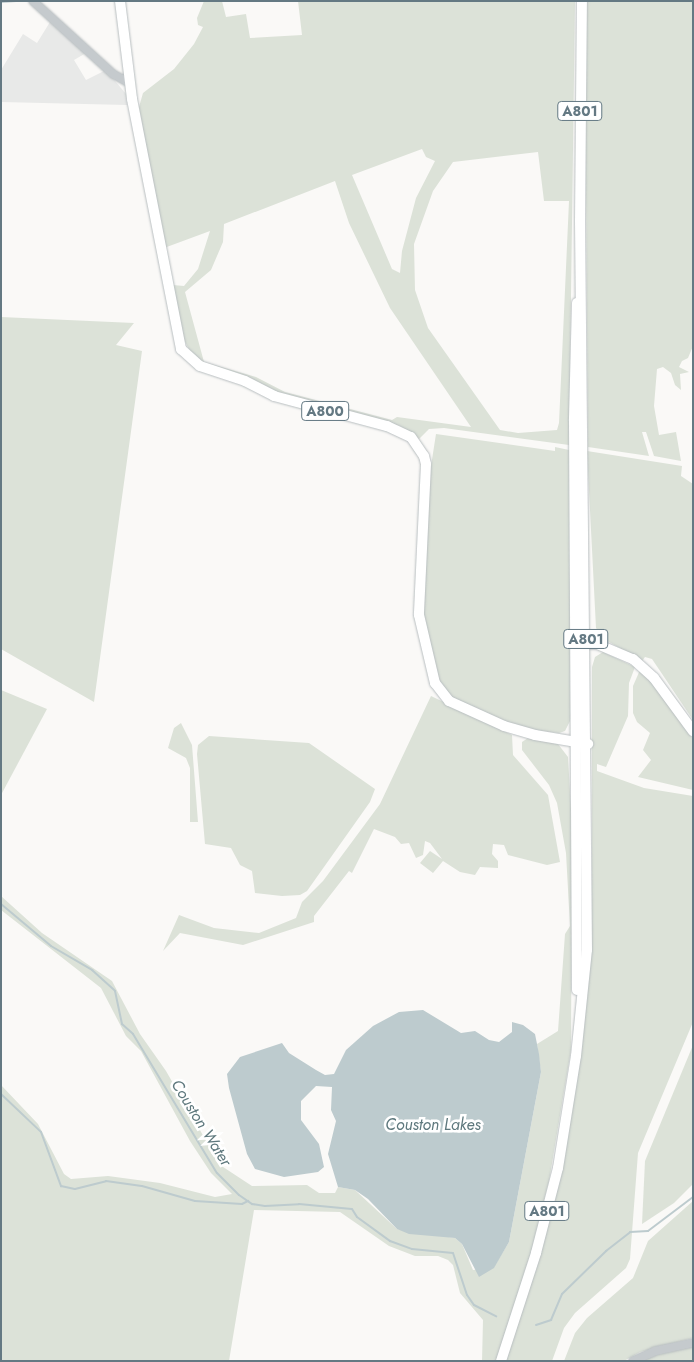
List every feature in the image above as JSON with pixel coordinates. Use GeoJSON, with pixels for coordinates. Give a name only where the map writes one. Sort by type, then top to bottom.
{"type":"FeatureCollection","features":[{"type":"Feature","properties":{"kind":"main road","name":"A800"},"geometry":{"type":"LineString","coordinates":[[120,1],[130,83],[181,349],[200,366],[245,381],[274,396],[387,426],[411,437],[424,456],[426,464],[419,615],[435,683],[449,701],[520,732],[588,744]]}},
{"type":"Feature","properties":{"kind":"main road","name":"A801"},"geometry":{"type":"LineString","coordinates":[[501,1361],[536,1253],[558,1168],[576,1056],[587,950],[588,744],[580,221],[582,1]]}},
{"type":"Feature","properties":{"kind":"main road","name":"A801"},"geometry":{"type":"LineString","coordinates":[[576,1056],[578,833],[574,644],[575,330],[580,221]]}},
{"type":"Feature","properties":{"kind":"main road"},"geometry":{"type":"LineString","coordinates":[[574,644],[587,644],[614,649],[633,659],[654,678],[693,731]]}},
{"type":"Feature","properties":{"kind":"main road"},"geometry":{"type":"LineString","coordinates":[[560,740],[572,762],[578,833]]}},
{"type":"Feature","properties":{"kind":"street"},"geometry":{"type":"LineString","coordinates":[[33,1],[113,74],[130,83]]}},
{"type":"Feature","properties":{"kind":"street"},"geometry":{"type":"LineString","coordinates":[[633,1361],[655,1351],[693,1343]]}},
{"type":"Feature","properties":{"kind":"shaded area"},"geometry":{"type":"Polygon","coordinates":[[[204,1],[222,1],[226,17],[246,14],[250,38],[302,35],[298,1],[575,1],[569,445],[444,428],[429,429],[419,439],[400,426],[281,395],[199,362],[192,355],[182,336],[173,285],[184,286],[198,269],[210,231],[164,248],[139,107],[143,93],[174,69],[194,44],[203,27],[198,25],[197,18],[204,1]],[[422,149],[352,175],[392,269],[400,273],[402,251],[416,198],[435,161],[426,157],[422,149]],[[538,152],[453,162],[433,191],[414,244],[415,290],[428,328],[500,430],[518,433],[557,430],[559,423],[569,201],[544,201],[538,152]],[[335,181],[224,224],[223,242],[211,270],[185,292],[204,362],[256,377],[285,392],[392,420],[397,417],[471,427],[390,308],[349,223],[335,181]]]}},
{"type":"Feature","properties":{"kind":"shaded area"},"geometry":{"type":"Polygon","coordinates":[[[587,1],[693,1],[693,346],[688,358],[682,361],[679,367],[689,372],[680,374],[681,390],[675,385],[671,373],[663,367],[657,369],[654,406],[659,435],[676,432],[681,461],[654,456],[646,432],[642,432],[649,456],[588,447],[585,65],[587,1]]]}},
{"type":"Feature","properties":{"kind":"shaded area"},"geometry":{"type":"Polygon","coordinates":[[[50,22],[86,53],[74,60],[86,80],[106,70],[126,94],[127,105],[1,102],[1,70],[23,34],[37,43],[50,22]]]}},
{"type":"Feature","properties":{"kind":"shaded area"},"geometry":{"type":"Polygon","coordinates":[[[1,317],[134,323],[116,345],[142,351],[94,702],[1,649],[1,317]]]}},
{"type":"Feature","properties":{"kind":"shaded area"},"geometry":{"type":"Polygon","coordinates":[[[436,434],[555,451],[555,447],[569,450],[571,719],[565,731],[559,733],[523,729],[449,696],[440,685],[422,609],[431,466],[436,434]]]}},
{"type":"Feature","properties":{"kind":"shaded area"},"geometry":{"type":"Polygon","coordinates":[[[587,451],[682,466],[681,476],[693,484],[693,720],[652,659],[645,657],[642,661],[604,639],[596,628],[587,451]]]}},
{"type":"Feature","properties":{"kind":"shaded area"},"geometry":{"type":"Polygon","coordinates":[[[603,652],[635,667],[629,683],[628,716],[606,767],[597,764],[597,771],[644,788],[693,796],[693,1022],[638,1153],[630,1259],[626,1268],[575,1313],[564,1328],[552,1361],[506,1361],[546,1234],[592,922],[592,667],[595,657],[603,652]]]}},
{"type":"Feature","properties":{"kind":"shaded area"},"geometry":{"type":"Polygon","coordinates":[[[640,670],[650,679],[693,739],[693,790],[638,777],[651,760],[643,750],[650,733],[637,722],[633,713],[633,686],[640,670]]]}},
{"type":"Feature","properties":{"kind":"shaded area"},"geometry":{"type":"Polygon","coordinates":[[[1,690],[47,709],[1,795],[1,690]]]}},
{"type":"Feature","properties":{"kind":"shaded area"},"geometry":{"type":"Polygon","coordinates":[[[431,696],[512,735],[513,755],[548,795],[560,862],[547,865],[508,855],[504,845],[493,844],[492,854],[498,861],[498,868],[480,867],[475,875],[460,872],[443,861],[433,873],[420,863],[430,851],[442,859],[430,843],[425,841],[423,855],[416,858],[409,843],[401,844],[395,837],[374,829],[352,873],[349,871],[314,916],[314,922],[243,945],[180,933],[163,951],[179,915],[214,928],[259,933],[296,918],[302,902],[323,881],[380,804],[431,696]]]}},
{"type":"Feature","properties":{"kind":"shaded area"},"geometry":{"type":"Polygon","coordinates":[[[181,723],[192,745],[198,822],[190,822],[190,768],[186,758],[168,748],[174,728],[181,723]]]}},
{"type":"Feature","properties":{"kind":"shaded area"},"geometry":{"type":"Polygon","coordinates":[[[209,736],[309,743],[375,789],[370,802],[307,891],[300,895],[282,896],[255,893],[252,871],[240,865],[231,848],[205,844],[197,754],[198,745],[209,736]]]}},
{"type":"Feature","properties":{"kind":"shaded area"},"geometry":{"type":"Polygon","coordinates":[[[528,738],[558,744],[568,757],[572,827],[571,1050],[549,1181],[532,1249],[496,1361],[482,1361],[483,1320],[460,1293],[453,1265],[448,1260],[438,1256],[415,1256],[389,1246],[340,1212],[254,1210],[229,1361],[1,1361],[1,1085],[38,1124],[64,1174],[71,1179],[108,1176],[160,1183],[215,1197],[232,1194],[211,1173],[190,1141],[141,1051],[126,1036],[101,988],[1,910],[1,896],[42,933],[112,981],[140,1034],[166,1071],[220,1165],[252,1186],[307,1185],[319,1193],[335,1193],[338,1187],[355,1190],[397,1229],[455,1238],[462,1244],[473,1270],[494,1267],[509,1242],[541,1072],[537,1044],[558,1031],[565,934],[570,926],[566,853],[557,803],[549,785],[522,750],[522,742],[528,738]]]}},
{"type":"Feature","properties":{"kind":"shaded area"},"geometry":{"type":"Polygon","coordinates":[[[693,1045],[693,1184],[674,1203],[642,1224],[645,1161],[693,1045]]]}},
{"type":"Feature","properties":{"kind":"shaded area"},"geometry":{"type":"Polygon","coordinates":[[[693,1201],[693,1338],[640,1352],[624,1361],[564,1361],[575,1333],[587,1318],[633,1278],[648,1241],[693,1201]]]}},
{"type":"Feature","properties":{"kind":"shaded area"},"geometry":{"type":"Polygon","coordinates":[[[693,1346],[693,1361],[639,1361],[655,1355],[693,1346]]]}},
{"type":"Feature","properties":{"kind":"water","name":"Couston Lakes"},"geometry":{"type":"Polygon","coordinates":[[[423,1010],[461,1033],[475,1031],[489,1040],[499,1042],[512,1032],[512,1022],[523,1025],[535,1034],[541,1072],[509,1242],[494,1268],[479,1277],[462,1244],[455,1238],[409,1234],[397,1229],[368,1199],[355,1190],[338,1187],[328,1154],[336,1121],[331,1110],[332,1087],[316,1086],[301,1101],[301,1120],[319,1144],[324,1167],[318,1172],[284,1177],[255,1169],[247,1154],[229,1088],[227,1074],[240,1057],[282,1043],[289,1053],[316,1070],[325,1075],[334,1074],[346,1050],[373,1026],[399,1012],[423,1010]]]}},
{"type":"Feature","properties":{"kind":"waterway","name":"Couston Water"},"geometry":{"type":"LineString","coordinates":[[1,2],[16,1]]}},
{"type":"Feature","properties":{"kind":"waterway","name":"Couston Water"},"geometry":{"type":"LineString","coordinates":[[1,904],[51,946],[92,970],[115,991],[122,1024],[133,1034],[217,1173],[239,1195],[252,1204],[265,1206],[299,1204],[352,1209],[357,1217],[390,1241],[412,1249],[453,1253],[467,1295],[474,1305],[496,1316]]}},
{"type":"Feature","properties":{"kind":"waterway"},"geometry":{"type":"LineString","coordinates":[[1,1094],[41,1132],[61,1186],[75,1189],[106,1181],[142,1186],[195,1201],[242,1204],[248,1201]]}},
{"type":"Feature","properties":{"kind":"waterway","name":"Couston Water"},"geometry":{"type":"LineString","coordinates":[[536,1325],[551,1320],[562,1294],[606,1251],[630,1232],[648,1231],[693,1197]]}}]}
